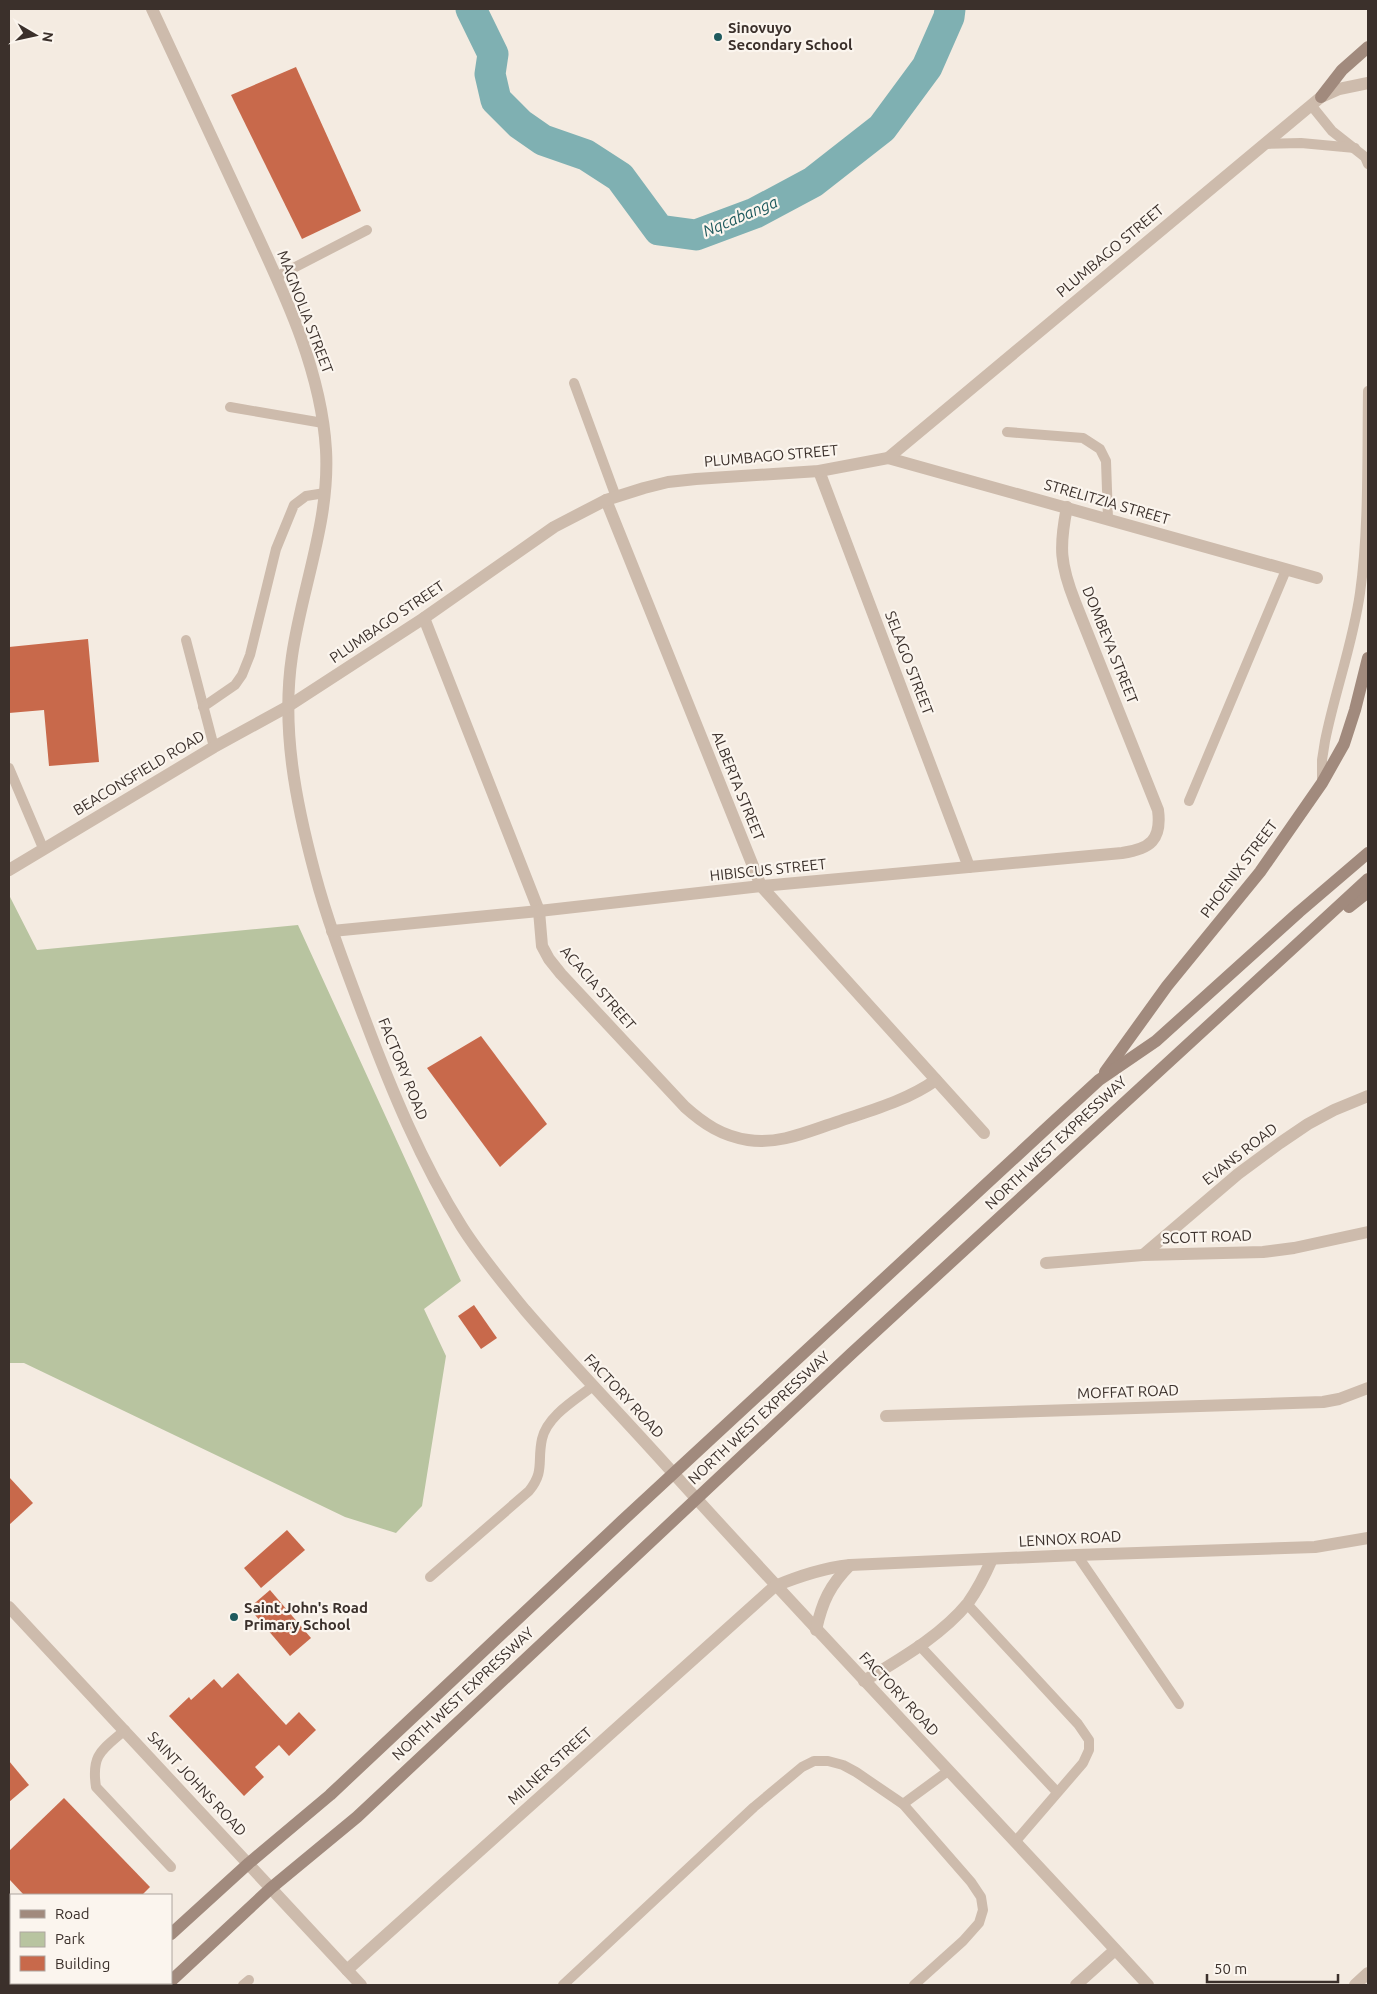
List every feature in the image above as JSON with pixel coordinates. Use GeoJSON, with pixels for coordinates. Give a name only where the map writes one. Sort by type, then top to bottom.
{"type":"FeatureCollection","features":[{"type":"Feature","properties":{"kind":"main road"},"geometry":{"type":"LineString","coordinates":[[1321,97],[1342,70],[1368,47]]}},
{"type":"Feature","properties":{"kind":"main road","name":"PHOENIX STREET"},"geometry":{"type":"LineString","coordinates":[[1099,1080],[1167,986],[1260,872],[1322,783],[1344,744],[1356,710],[1368,658]]}},
{"type":"Feature","properties":{"kind":"main road"},"geometry":{"type":"LineString","coordinates":[[1099,1080],[1156,1042],[1299,912],[1368,853]]}},
{"type":"Feature","properties":{"kind":"main road","name":"NORTH WEST EXPRESSWAY"},"geometry":{"type":"LineString","coordinates":[[172,1980],[271,1888],[357,1817],[851,1354],[1368,879]]}},
{"type":"Feature","properties":{"kind":"main road"},"geometry":{"type":"LineString","coordinates":[[1275,964],[1368,892]]}},
{"type":"Feature","properties":{"kind":"main road","name":"NORTH WEST EXPRESSWAY"},"geometry":{"type":"LineString","coordinates":[[172,1933],[249,1863],[330,1795],[823,1334],[1099,1080]]}},
{"type":"Feature","properties":{"kind":"street","name":"MAGNOLIA STREET"},"geometry":{"type":"LineString","coordinates":[[152,9],[276,277],[312,369],[323,423],[326,455],[325,493],[319,537],[292,657],[288,707]]}},
{"type":"Feature","properties":{"kind":"street","name":"PLUMBAGO STREET"},"geometry":{"type":"LineString","coordinates":[[288,707],[424,618],[554,527],[611,499],[644,488],[678,481],[819,471],[888,458],[1321,97],[1339,89],[1368,83]]}},
{"type":"Feature","properties":{"kind":"street","name":"STRELITZIA STREET"},"geometry":{"type":"LineString","coordinates":[[888,458],[1317,578]]}},
{"type":"Feature","properties":{"kind":"street","name":"SELAGO STREET"},"geometry":{"type":"LineString","coordinates":[[819,471],[969,867]]}},
{"type":"Feature","properties":{"kind":"street","name":"ALBERTA STREET"},"geometry":{"type":"LineString","coordinates":[[611,499],[761,886],[984,1133]]}},
{"type":"Feature","properties":{"kind":"street","name":"DOMBEYA STREET"},"geometry":{"type":"LineString","coordinates":[[1067,507],[1061,548],[1063,567],[1075,602],[1152,791]]}},
{"type":"Feature","properties":{"kind":"street","name":"ACACIA STREET"},"geometry":{"type":"LineString","coordinates":[[424,618],[539,911],[542,946],[561,974],[685,1108],[723,1134],[748,1140],[769,1141],[788,1138],[902,1100],[936,1080]]}},
{"type":"Feature","properties":{"kind":"street","name":"BEACONSFIELD ROAD"},"geometry":{"type":"LineString","coordinates":[[9,870],[214,747],[288,707]]}},
{"type":"Feature","properties":{"kind":"street","name":"FACTORY ROAD"},"geometry":{"type":"LineString","coordinates":[[288,707],[292,764],[314,869],[332,931],[379,1058],[411,1131],[437,1184],[461,1226],[488,1266],[566,1359],[1148,1985]]}},
{"type":"Feature","properties":{"kind":"street","name":"HIBISCUS STREET"},"geometry":{"type":"LineString","coordinates":[[332,931],[539,911],[761,886],[1139,851],[1150,845],[1160,823],[1152,791]]}},
{"type":"Feature","properties":{"kind":"street","name":"EVANS ROAD"},"geometry":{"type":"LineString","coordinates":[[1143,1255],[1238,1174],[1280,1143],[1308,1124],[1334,1110],[1368,1096]]}},
{"type":"Feature","properties":{"kind":"street","name":"SCOTT ROAD"},"geometry":{"type":"LineString","coordinates":[[1046,1263],[1143,1255],[1263,1252],[1294,1248],[1368,1232]]}},
{"type":"Feature","properties":{"kind":"street","name":"MOFFAT ROAD"},"geometry":{"type":"LineString","coordinates":[[886,1416],[1314,1402],[1338,1399],[1368,1388]]}},
{"type":"Feature","properties":{"kind":"street","name":"LENNOX ROAD"},"geometry":{"type":"LineString","coordinates":[[775,1586],[809,1573],[850,1565],[1315,1547],[1368,1538]]}},
{"type":"Feature","properties":{"kind":"street"},"geometry":{"type":"LineString","coordinates":[[864,1681],[940,1630],[967,1604],[980,1585],[992,1559]]}},
{"type":"Feature","properties":{"kind":"street"},"geometry":{"type":"LineString","coordinates":[[816,1630],[826,1596],[836,1580],[850,1565]]}},
{"type":"Feature","properties":{"kind":"street","name":"MILNER STREET"},"geometry":{"type":"LineString","coordinates":[[347,1970],[775,1586]]}},
{"type":"Feature","properties":{"kind":"street","name":"SAINT JOHNS ROAD"},"geometry":{"type":"LineString","coordinates":[[9,1607],[361,1985]]}},
{"type":"Feature","properties":{"kind":"street"},"geometry":{"type":"LineString","coordinates":[[1076,1985],[1115,1950]]}},
{"type":"Feature","properties":{"kind":"street"},"geometry":{"type":"LineString","coordinates":[[1355,1985],[1368,1973]]}},
{"type":"Feature","properties":{"kind":"lane"},"geometry":{"type":"LineString","coordinates":[[1311,105],[1332,131],[1355,148],[1368,164]]}},
{"type":"Feature","properties":{"kind":"lane"},"geometry":{"type":"LineString","coordinates":[[1264,144],[1301,143],[1355,148]]}},
{"type":"Feature","properties":{"kind":"lane"},"geometry":{"type":"LineString","coordinates":[[276,277],[367,230]]}},
{"type":"Feature","properties":{"kind":"lane"},"geometry":{"type":"LineString","coordinates":[[574,383],[611,499]]}},
{"type":"Feature","properties":{"kind":"lane"},"geometry":{"type":"LineString","coordinates":[[1322,783],[1322,760],[1327,732],[1355,620],[1360,592],[1365,524],[1368,391]]}},
{"type":"Feature","properties":{"kind":"lane"},"geometry":{"type":"LineString","coordinates":[[230,407],[323,423]]}},
{"type":"Feature","properties":{"kind":"lane"},"geometry":{"type":"LineString","coordinates":[[1007,432],[1083,438],[1100,449],[1106,461],[1108,519]]}},
{"type":"Feature","properties":{"kind":"lane"},"geometry":{"type":"LineString","coordinates":[[203,707],[235,685],[242,674],[250,655],[276,549],[294,505],[306,496],[325,493]]}},
{"type":"Feature","properties":{"kind":"lane"},"geometry":{"type":"LineString","coordinates":[[1189,800],[1286,570]]}},
{"type":"Feature","properties":{"kind":"lane"},"geometry":{"type":"LineString","coordinates":[[186,640],[214,747]]}},
{"type":"Feature","properties":{"kind":"lane"},"geometry":{"type":"LineString","coordinates":[[9,768],[43,848]]}},
{"type":"Feature","properties":{"kind":"lane"},"geometry":{"type":"LineString","coordinates":[[430,1577],[529,1491],[537,1481],[540,1471],[542,1438],[548,1424],[593,1386]]}},
{"type":"Feature","properties":{"kind":"lane"},"geometry":{"type":"LineString","coordinates":[[1077,1555],[1179,1704]]}},
{"type":"Feature","properties":{"kind":"lane"},"geometry":{"type":"LineString","coordinates":[[967,1604],[1078,1724],[1090,1740],[1083,1763],[1015,1842]]}},
{"type":"Feature","properties":{"kind":"lane"},"geometry":{"type":"LineString","coordinates":[[919,1645],[1057,1792]]}},
{"type":"Feature","properties":{"kind":"lane"},"geometry":{"type":"LineString","coordinates":[[124,1730],[101,1751],[94,1769],[96,1786],[171,1867]]}},
{"type":"Feature","properties":{"kind":"lane"},"geometry":{"type":"LineString","coordinates":[[563,1985],[754,1807],[802,1767],[814,1761],[828,1761],[843,1765],[903,1804],[971,1882],[981,1897],[983,1910],[979,1923],[963,1942],[914,1985]]}},
{"type":"Feature","properties":{"kind":"lane"},"geometry":{"type":"LineString","coordinates":[[903,1804],[948,1771]]}},
{"type":"Feature","properties":{"kind":"green space"},"geometry":{"type":"Polygon","coordinates":[[[9,895],[37,950],[298,925],[461,1281],[424,1309],[446,1356],[422,1506],[396,1533],[345,1517],[24,1363],[9,1363],[9,895]]]}},
{"type":"Feature","properties":{"kind":"building"},"geometry":{"type":"Polygon","coordinates":[[[296,67],[361,211],[302,239],[231,95],[296,67]]]}},
{"type":"Feature","properties":{"kind":"building"},"geometry":{"type":"Polygon","coordinates":[[[88,639],[99,762],[49,766],[44,710],[9,713],[9,647],[88,639]]]}},
{"type":"Feature","properties":{"kind":"building"},"geometry":{"type":"Polygon","coordinates":[[[481,1036],[547,1124],[500,1167],[427,1068],[481,1036]]]}},
{"type":"Feature","properties":{"kind":"building"},"geometry":{"type":"Polygon","coordinates":[[[474,1305],[497,1338],[481,1349],[458,1316],[474,1305]]]}},
{"type":"Feature","properties":{"kind":"building"},"geometry":{"type":"Polygon","coordinates":[[[9,1477],[33,1503],[9,1525],[9,1477]]]}},
{"type":"Feature","properties":{"kind":"building"},"geometry":{"type":"Polygon","coordinates":[[[287,1530],[305,1550],[261,1588],[244,1568],[287,1530]]]}},
{"type":"Feature","properties":{"kind":"building"},"geometry":{"type":"Polygon","coordinates":[[[270,1590],[311,1638],[290,1656],[249,1608],[270,1590]]]}},
{"type":"Feature","properties":{"kind":"building"},"geometry":{"type":"Polygon","coordinates":[[[238,1673],[286,1725],[299,1712],[316,1730],[289,1756],[279,1745],[255,1767],[264,1777],[244,1796],[169,1716],[189,1697],[191,1700],[214,1679],[222,1688],[238,1673]]]}},
{"type":"Feature","properties":{"kind":"building"},"geometry":{"type":"Polygon","coordinates":[[[9,1761],[29,1785],[9,1802],[9,1761]]]}},
{"type":"Feature","properties":{"kind":"building"},"geometry":{"type":"Polygon","coordinates":[[[64,1798],[150,1887],[143,1894],[23,1894],[9,1879],[9,1851],[64,1798]]]}},
{"type":"Feature","properties":{"kind":"waterway","name":"Nqcabanga"},"geometry":{"type":"LineString","coordinates":[[471,9],[493,54],[490,74],[496,100],[520,124],[543,140],[586,155],[620,177],[659,230],[696,235],[755,213],[813,182],[882,128],[927,67],[949,17],[950,9]]}},
{"type":"Feature","properties":{"kind":"place","name":"Sinovuyo Secondary School"},"geometry":{"type":"Point","coordinates":[718,37]}},
{"type":"Feature","properties":{"kind":"place","name":"Saint John's Road Primary School"},"geometry":{"type":"Point","coordinates":[234,1617]}}]}
